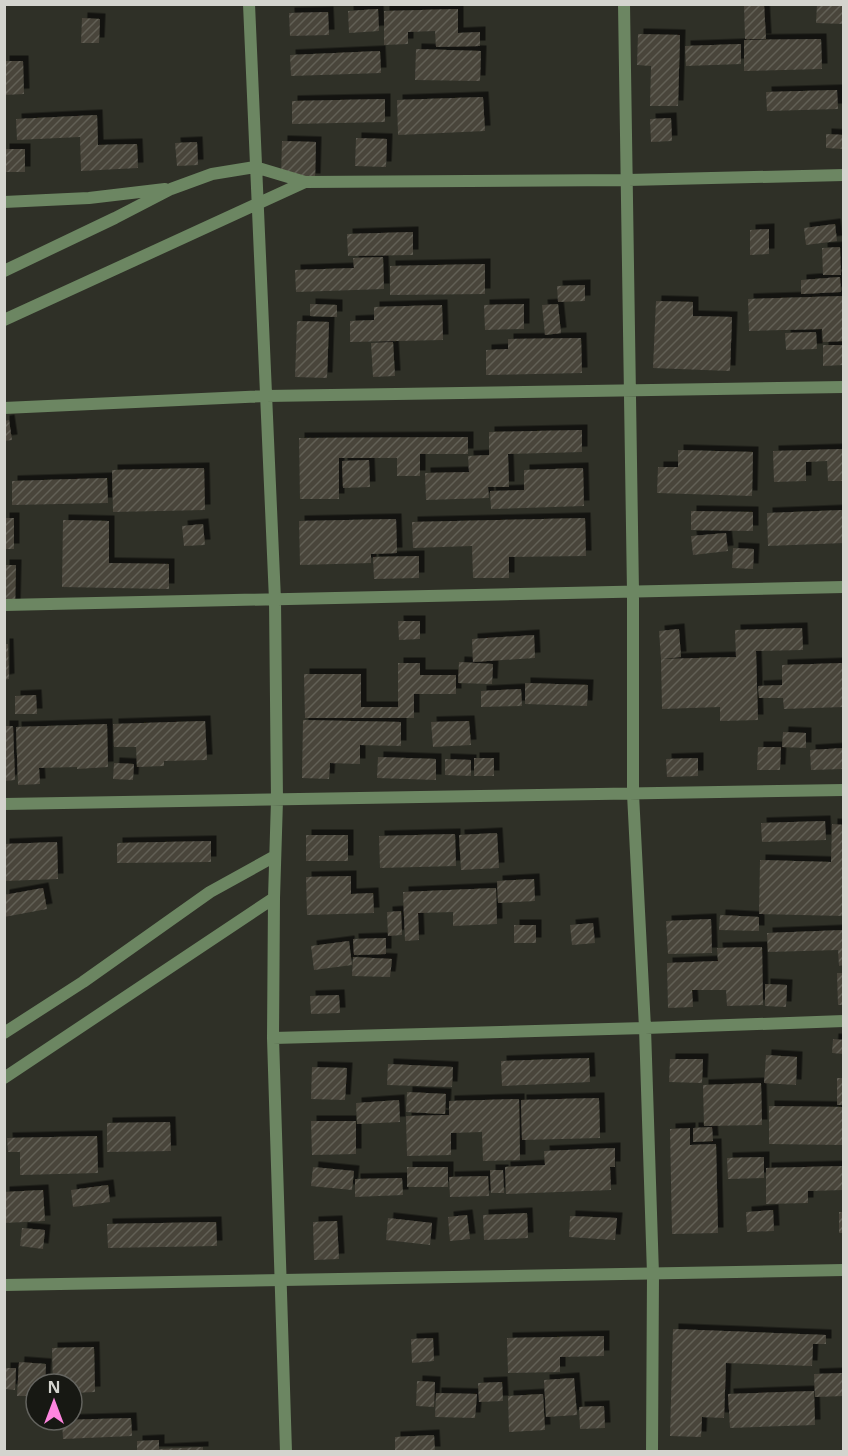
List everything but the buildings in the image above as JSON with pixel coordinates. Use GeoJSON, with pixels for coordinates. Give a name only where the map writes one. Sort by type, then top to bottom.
{"type":"FeatureCollection","features":[{"type":"Feature","properties":{"kind":"street"},"geometry":{"type":"LineString","coordinates":[[249,4],[275,600],[277,800],[273,1038],[286,1452]]}},
{"type":"Feature","properties":{"kind":"street"},"geometry":{"type":"LineString","coordinates":[[624,4],[631,392],[633,794],[645,1029],[653,1274],[652,1452]]}},
{"type":"Feature","properties":{"kind":"street"},"geometry":{"type":"LineString","coordinates":[[4,271],[171,189],[212,174],[255,167],[305,182],[843,176]]}},
{"type":"Feature","properties":{"kind":"street"},"geometry":{"type":"LineString","coordinates":[[4,320],[305,182]]}},
{"type":"Feature","properties":{"kind":"street"},"geometry":{"type":"LineString","coordinates":[[4,202],[89,198],[171,189]]}},
{"type":"Feature","properties":{"kind":"street"},"geometry":{"type":"LineString","coordinates":[[4,408],[266,396],[843,387]]}},
{"type":"Feature","properties":{"kind":"street"},"geometry":{"type":"LineString","coordinates":[[4,605],[843,587]]}},
{"type":"Feature","properties":{"kind":"street"},"geometry":{"type":"LineString","coordinates":[[4,804],[843,790]]}},
{"type":"Feature","properties":{"kind":"street"},"geometry":{"type":"LineString","coordinates":[[4,1033],[83,982],[210,892],[275,856]]}},
{"type":"Feature","properties":{"kind":"street"},"geometry":{"type":"LineString","coordinates":[[4,1077],[274,898]]}},
{"type":"Feature","properties":{"kind":"street"},"geometry":{"type":"LineString","coordinates":[[273,1038],[645,1029],[843,1021]]}},
{"type":"Feature","properties":{"kind":"street"},"geometry":{"type":"LineString","coordinates":[[4,1285],[843,1270]]}}]}
